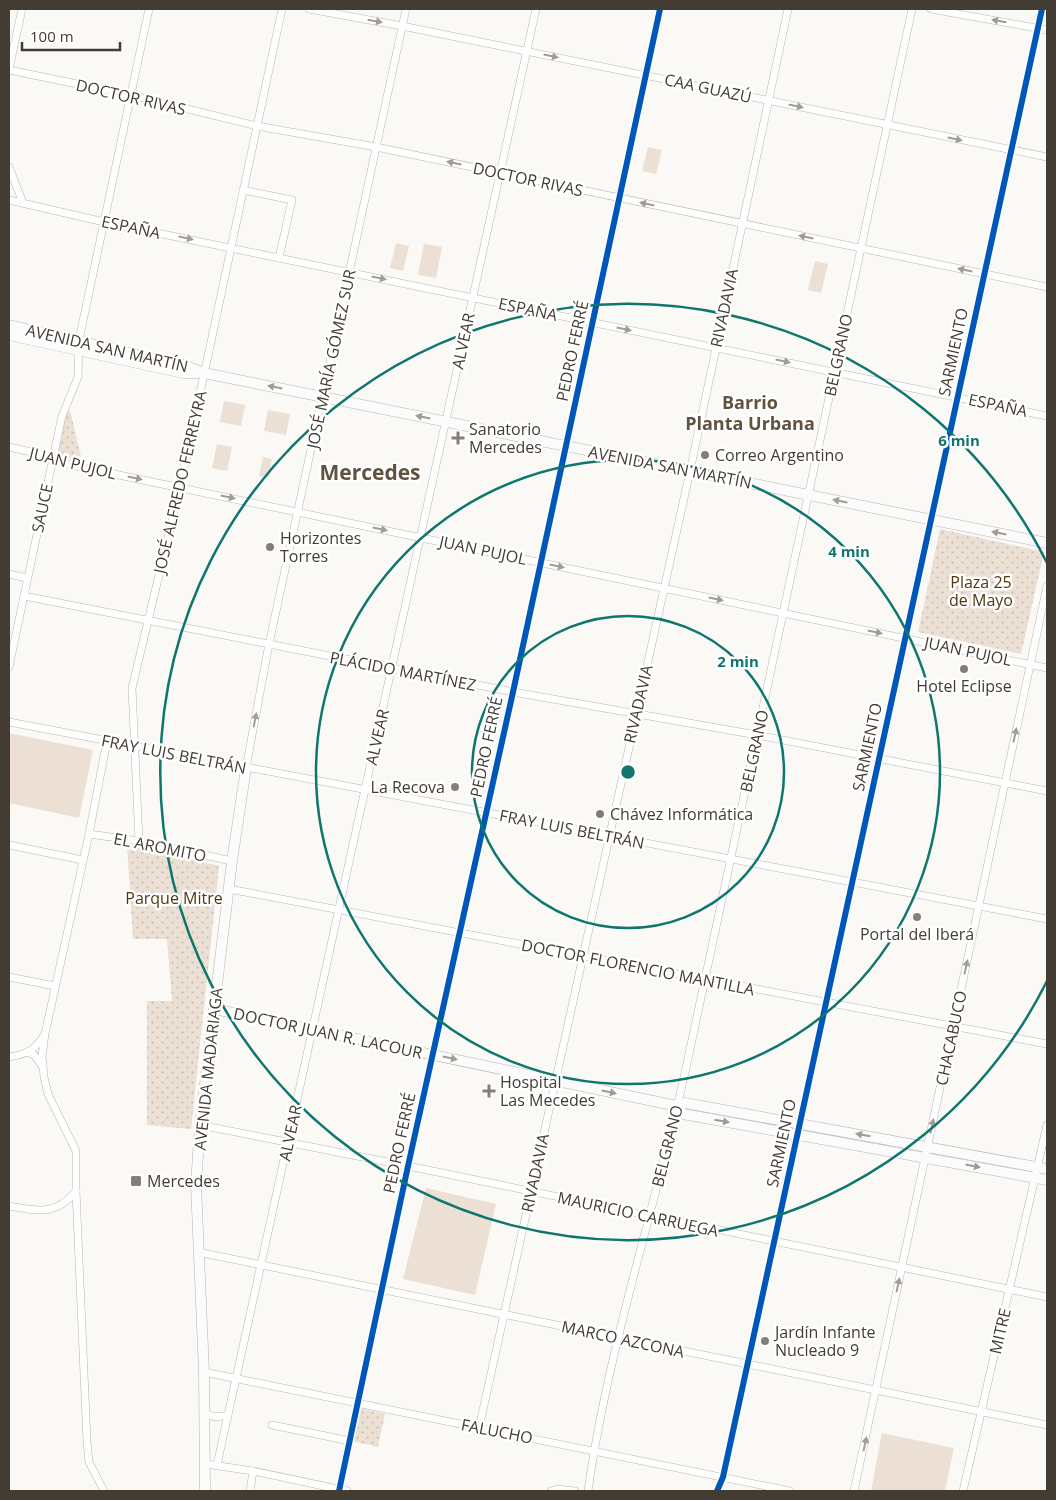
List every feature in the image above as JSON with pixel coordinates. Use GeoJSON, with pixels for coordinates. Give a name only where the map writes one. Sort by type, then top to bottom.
{"type":"FeatureCollection","features":[{"type":"Feature","properties":{"kind":"street"},"geometry":{"type":"LineString","coordinates":[[9,70],[22,9]]}},
{"type":"Feature","properties":{"kind":"street","name":"SAUCE"},"geometry":{"type":"LineString","coordinates":[[9,667],[62,416],[78,376],[78,345],[149,9]]}},
{"type":"Feature","properties":{"kind":"street","name":"JOSÉ ALFREDO FERREYRA"},"geometry":{"type":"LineString","coordinates":[[139,841],[132,688],[180,487],[282,9]]}},
{"type":"Feature","properties":{"kind":"street","name":"CAA GUAZÚ"},"geometry":{"type":"LineString","coordinates":[[309,9],[527,51],[1047,157]]}},
{"type":"Feature","properties":{"kind":"street","name":"JOSÉ MARÍA GÓMEZ SUR"},"geometry":{"type":"LineString","coordinates":[[246,768],[269,644],[406,9]]}},
{"type":"Feature","properties":{"kind":"street","name":"ALVEAR"},"geometry":{"type":"LineString","coordinates":[[217,1465],[536,9]]}},
{"type":"Feature","properties":{"kind":"street","name":"PEDRO FERRÉ"},"geometry":{"type":"LineString","coordinates":[[342,1491],[350,1441],[408,1166],[513,692],[660,9]]}},
{"type":"Feature","properties":{"kind":"street","name":"RIVADAVIA"},"geometry":{"type":"LineString","coordinates":[[480,1428],[635,714],[690,471],[788,9]]}},
{"type":"Feature","properties":{"kind":"street","name":"BELGRANO"},"geometry":{"type":"LineString","coordinates":[[588,1491],[594,1451],[619,1338],[677,1106],[705,979],[912,9]]}},
{"type":"Feature","properties":{"kind":"street"},"geometry":{"type":"LineString","coordinates":[[931,9],[1047,30]]}},
{"type":"Feature","properties":{"kind":"street","name":"SARMIENTO"},"geometry":{"type":"LineString","coordinates":[[717,1491],[723,1477],[1042,9]]}},
{"type":"Feature","properties":{"kind":"street","name":"DOCTOR RIVAS"},"geometry":{"type":"LineString","coordinates":[[9,70],[130,95],[257,126],[376,147],[1047,287]]}},
{"type":"Feature","properties":{"kind":"street"},"geometry":{"type":"LineString","coordinates":[[9,167],[23,203]]}},
{"type":"Feature","properties":{"kind":"street"},"geometry":{"type":"LineString","coordinates":[[243,190],[292,200],[279,258]]}},
{"type":"Feature","properties":{"kind":"street","name":"ESPAÑA"},"geometry":{"type":"LineString","coordinates":[[9,200],[104,222],[1047,416]]}},
{"type":"Feature","properties":{"kind":"street","name":"AVENIDA SAN MARTÍN"},"geometry":{"type":"LineString","coordinates":[[9,325],[78,345]]}},
{"type":"Feature","properties":{"kind":"street","name":"AVENIDA SAN MARTÍN"},"geometry":{"type":"LineString","coordinates":[[9,335],[78,345],[184,365],[204,373],[1047,543]]}},
{"type":"Feature","properties":{"kind":"street","name":"JUAN PUJOL"},"geometry":{"type":"LineString","coordinates":[[9,447],[40,454],[53,461],[1047,668]]}},
{"type":"Feature","properties":{"kind":"street"},"geometry":{"type":"LineString","coordinates":[[9,574],[27,578]]}},
{"type":"Feature","properties":{"kind":"street","name":"CHACABUCO"},"geometry":{"type":"LineString","coordinates":[[854,1491],[1047,586]]}},
{"type":"Feature","properties":{"kind":"street","name":"PLÁCIDO MARTÍNEZ"},"geometry":{"type":"LineString","coordinates":[[24,596],[392,669],[757,735],[1047,791]]}},
{"type":"Feature","properties":{"kind":"street","name":"FRAY LUIS BELTRÁN"},"geometry":{"type":"LineString","coordinates":[[9,722],[1047,919]]}},
{"type":"Feature","properties":{"kind":"street"},"geometry":{"type":"LineString","coordinates":[[104,1491],[89,1462],[87,1442],[76,1191],[76,1151],[48,1094],[42,1056],[45,1034],[107,741]]}},
{"type":"Feature","properties":{"kind":"street","name":"AVENIDA MADARIAGA"},"geometry":{"type":"LineString","coordinates":[[205,1491],[204,1372],[196,1185],[200,1125],[232,861],[246,768]]}},
{"type":"Feature","properties":{"kind":"street","name":"EL AROMITO"},"geometry":{"type":"LineString","coordinates":[[88,834],[139,841],[232,861]]}},
{"type":"Feature","properties":{"kind":"street"},"geometry":{"type":"LineString","coordinates":[[9,845],[83,860]]}},
{"type":"Feature","properties":{"kind":"street","name":"DOCTOR FLORENCIO MANTILLA"},"geometry":{"type":"LineString","coordinates":[[229,889],[1047,1044]]}},
{"type":"Feature","properties":{"kind":"street"},"geometry":{"type":"LineString","coordinates":[[9,977],[55,986]]}},
{"type":"Feature","properties":{"kind":"street","name":"DOCTOR JUAN R. LACOUR"},"geometry":{"type":"LineString","coordinates":[[214,1009],[677,1106],[683,1114],[798,1129]]}},
{"type":"Feature","properties":{"kind":"street"},"geometry":{"type":"LineString","coordinates":[[9,1057],[36,1048],[45,1034]]}},
{"type":"Feature","properties":{"kind":"street"},"geometry":{"type":"LineString","coordinates":[[27,1052],[34,1055],[43,1068]]}},
{"type":"Feature","properties":{"kind":"street","name":"MAURICIO CARRUEGA"},"geometry":{"type":"LineString","coordinates":[[200,1125],[1047,1297]]}},
{"type":"Feature","properties":{"kind":"street","name":"MITRE"},"geometry":{"type":"LineString","coordinates":[[963,1491],[1009,1289],[1039,1171],[1047,1125]]}},
{"type":"Feature","properties":{"kind":"street"},"geometry":{"type":"LineString","coordinates":[[798,1129],[928,1146],[1039,1171],[1047,1180]]}},
{"type":"Feature","properties":{"kind":"street"},"geometry":{"type":"LineString","coordinates":[[798,1129],[926,1157],[1039,1171]]}},
{"type":"Feature","properties":{"kind":"street"},"geometry":{"type":"LineString","coordinates":[[9,1206],[44,1210],[56,1209],[67,1202],[76,1191]]}},
{"type":"Feature","properties":{"kind":"street","name":"MARCO AZCONA"},"geometry":{"type":"LineString","coordinates":[[198,1252],[1047,1425]]}},
{"type":"Feature","properties":{"kind":"street","name":"FALUCHO"},"geometry":{"type":"LineString","coordinates":[[204,1372],[790,1491]]}},
{"type":"Feature","properties":{"kind":"street"},"geometry":{"type":"LineString","coordinates":[[205,1413],[210,1416],[220,1417],[228,1415]]}},
{"type":"Feature","properties":{"kind":"street"},"geometry":{"type":"LineString","coordinates":[[272,1425],[350,1441]]}},
{"type":"Feature","properties":{"kind":"street"},"geometry":{"type":"LineString","coordinates":[[206,1464],[253,1471],[342,1491]]}},
{"type":"Feature","properties":{"kind":"street"},"geometry":{"type":"LineString","coordinates":[[250,1491],[253,1471]]}},
{"type":"Feature","properties":{"kind":"street"},"geometry":{"type":"LineString","coordinates":[[551,1491],[557,1489],[574,1491]]}},
{"type":"Feature","properties":{"kind":"green space"},"geometry":{"type":"Polygon","coordinates":[[[648,147],[662,150],[656,174],[642,171],[648,147]]]}},
{"type":"Feature","properties":{"kind":"green space"},"geometry":{"type":"Polygon","coordinates":[[[396,243],[409,246],[403,271],[390,268],[396,243]]]}},
{"type":"Feature","properties":{"kind":"green space"},"geometry":{"type":"Polygon","coordinates":[[[424,244],[442,247],[436,278],[418,275],[424,244]]]}},
{"type":"Feature","properties":{"kind":"green space"},"geometry":{"type":"Polygon","coordinates":[[[815,261],[828,264],[821,293],[808,290],[815,261]]]}},
{"type":"Feature","properties":{"kind":"green space"},"geometry":{"type":"Polygon","coordinates":[[[224,401],[245,405],[241,426],[220,422],[224,401]]]}},
{"type":"Feature","properties":{"kind":"green space"},"geometry":{"type":"Polygon","coordinates":[[[70,410],[82,461],[80,463],[56,453],[63,417],[70,410]]]}},
{"type":"Feature","properties":{"kind":"green space"},"geometry":{"type":"Polygon","coordinates":[[[268,410],[290,414],[286,435],[264,431],[268,410]]]}},
{"type":"Feature","properties":{"kind":"green space"},"geometry":{"type":"Polygon","coordinates":[[[217,444],[232,447],[227,471],[212,468],[217,444]]]}},
{"type":"Feature","properties":{"kind":"green space"},"geometry":{"type":"Polygon","coordinates":[[[263,457],[272,459],[269,478],[259,476],[263,457]]]}},
{"type":"Feature","properties":{"kind":"green space","name":"Plaza 25 de Mayo"},"geometry":{"type":"Polygon","coordinates":[[[940,529],[1044,552],[1021,654],[918,632],[940,529]]]}},
{"type":"Feature","properties":{"kind":"green space"},"geometry":{"type":"Polygon","coordinates":[[[9,733],[93,750],[79,818],[9,803],[9,733]]]}},
{"type":"Feature","properties":{"kind":"green space","name":"Parque Mitre"},"geometry":{"type":"Polygon","coordinates":[[[127,844],[219,866],[191,1129],[147,1125],[147,1001],[172,1001],[167,939],[133,939],[127,844]]]}},
{"type":"Feature","properties":{"kind":"green space"},"geometry":{"type":"Polygon","coordinates":[[[426,1188],[496,1204],[475,1295],[403,1279],[426,1188]]]}},
{"type":"Feature","properties":{"kind":"green space"},"geometry":{"type":"Polygon","coordinates":[[[360,1408],[385,1414],[378,1447],[352,1441],[360,1408]]]}},
{"type":"Feature","properties":{"kind":"green space"},"geometry":{"type":"Polygon","coordinates":[[[882,1433],[954,1448],[945,1491],[871,1491],[882,1433]]]}},
{"type":"Feature","properties":{"kind":"cycle path"},"geometry":{"type":"LineString","coordinates":[[339,1491],[660,9]]}},
{"type":"Feature","properties":{"kind":"cycle path"},"geometry":{"type":"LineString","coordinates":[[717,1491],[723,1477],[1042,9]]}},
{"type":"Feature","properties":{"kind":"place","name":"Sanatorio Mercedes"},"geometry":{"type":"Point","coordinates":[458,438]}},
{"type":"Feature","properties":{"kind":"place","name":"Correo Argentino"},"geometry":{"type":"Point","coordinates":[705,455]}},
{"type":"Feature","properties":{"kind":"place","name":"Horizontes Torres"},"geometry":{"type":"Point","coordinates":[270,547]}},
{"type":"Feature","properties":{"kind":"place","name":"Hotel Eclipse"},"geometry":{"type":"Point","coordinates":[964,669]}},
{"type":"Feature","properties":{"kind":"place","name":"La Recova"},"geometry":{"type":"Point","coordinates":[455,787]}},
{"type":"Feature","properties":{"kind":"place","name":"Chávez Informática"},"geometry":{"type":"Point","coordinates":[600,814]}},
{"type":"Feature","properties":{"kind":"place","name":"Portal del Iberá"},"geometry":{"type":"Point","coordinates":[917,917]}},
{"type":"Feature","properties":{"kind":"place","name":"Hospital Las Mecedes"},"geometry":{"type":"Point","coordinates":[489,1091]}},
{"type":"Feature","properties":{"kind":"place","name":"Mercedes"},"geometry":{"type":"Point","coordinates":[136,1181]}},
{"type":"Feature","properties":{"kind":"place","name":"Jardín Infante Nucleado 9"},"geometry":{"type":"Point","coordinates":[765,1341]}},
{"type":"Feature","properties":{"kind":"district","name":"Barrio Planta Urbana"},"geometry":{"type":"Point","coordinates":[750,412]}},
{"type":"Feature","properties":{"kind":"district","name":"Mercedes"},"geometry":{"type":"Point","coordinates":[370,472]}}]}
